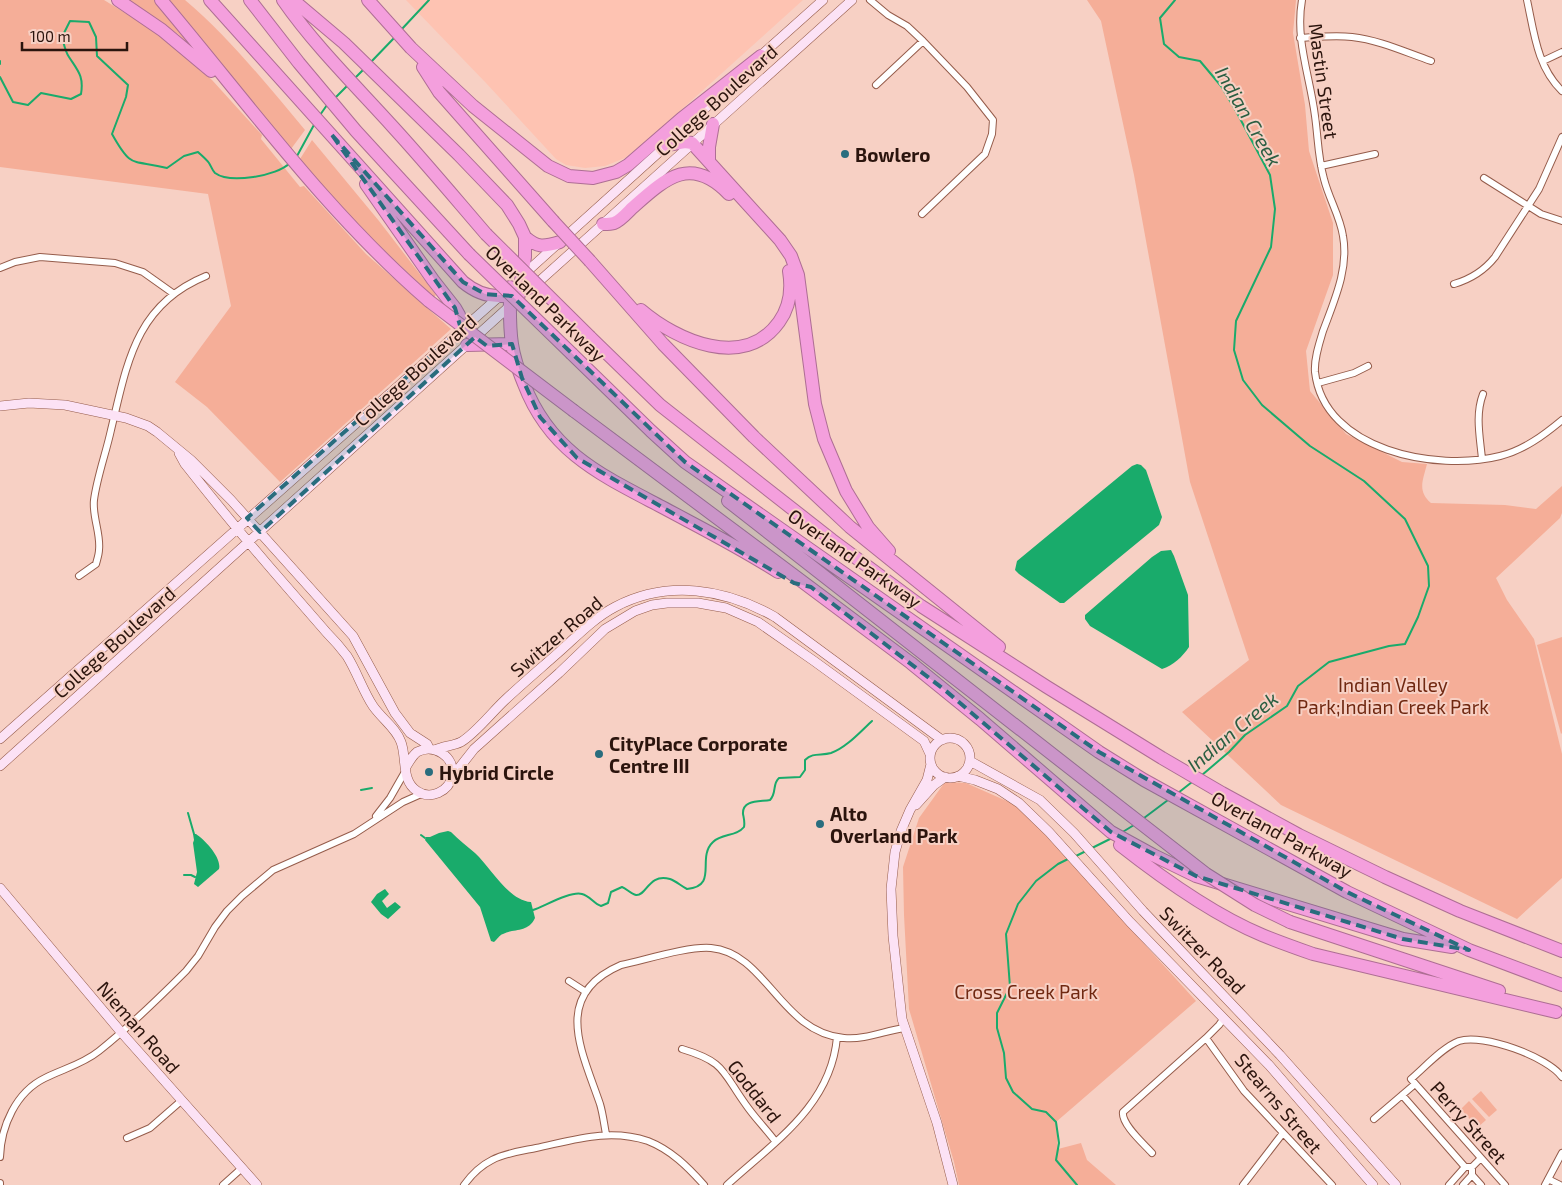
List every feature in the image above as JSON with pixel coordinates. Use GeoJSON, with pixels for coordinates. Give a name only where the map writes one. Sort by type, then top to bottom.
{"type":"FeatureCollection","features":[{"type":"Feature","properties":{"kind":"highway"},"geometry":{"type":"LineString","coordinates":[[118,0],[162,30],[233,90]]}},
{"type":"Feature","properties":{"kind":"highway"},"geometry":{"type":"LineString","coordinates":[[160,0],[317,189],[368,244],[429,300],[932,680],[1081,806],[1110,832],[1120,844],[1153,856],[1196,876],[1247,892],[1403,939],[1469,950]]}},
{"type":"Feature","properties":{"kind":"highway"},"geometry":{"type":"LineString","coordinates":[[202,0],[221,12]]}},
{"type":"Feature","properties":{"kind":"highway"},"geometry":{"type":"LineString","coordinates":[[210,0],[332,135],[434,280],[456,308],[461,329]]}},
{"type":"Feature","properties":{"kind":"highway","name":"Overland Parkway"},"geometry":{"type":"LineString","coordinates":[[250,0],[299,63],[356,131],[468,254],[685,462],[1054,721],[1144,780],[1207,813],[1347,892],[1469,950],[1562,986]]}},
{"type":"Feature","properties":{"kind":"highway","name":"Overland Parkway"},"geometry":{"type":"LineString","coordinates":[[283,0],[321,47],[486,234],[590,337],[660,405],[832,540],[921,606],[1047,687],[1222,793],[1300,835],[1386,877],[1460,911],[1562,951]]}},
{"type":"Feature","properties":{"kind":"highway"},"geometry":{"type":"LineString","coordinates":[[293,0],[344,43],[492,188],[507,205],[525,237],[539,246],[560,242]]}},
{"type":"Feature","properties":{"kind":"highway"},"geometry":{"type":"LineString","coordinates":[[368,0],[411,48],[473,106],[548,166],[569,176],[592,178],[616,172],[628,165],[681,119],[761,56]]}},
{"type":"Feature","properties":{"kind":"highway"},"geometry":{"type":"LineString","coordinates":[[411,48],[439,92],[663,344],[754,437],[850,527],[1047,687]]}},
{"type":"Feature","properties":{"kind":"highway"},"geometry":{"type":"LineString","coordinates":[[709,161],[713,124]]}},
{"type":"Feature","properties":{"kind":"highway"},"geometry":{"type":"LineString","coordinates":[[667,145],[685,142],[692,143],[780,240],[791,256],[798,275],[815,404],[830,458],[846,491],[868,527],[908,574]]}},
{"type":"Feature","properties":{"kind":"highway"},"geometry":{"type":"LineString","coordinates":[[344,151],[463,282],[478,292],[511,296],[536,284]]}},
{"type":"Feature","properties":{"kind":"highway"},"geometry":{"type":"LineString","coordinates":[[603,224],[615,223],[668,179],[685,174],[703,176],[725,190],[781,254],[789,272],[790,290],[789,301],[782,317],[778,324],[766,335],[744,346],[718,347],[692,341],[669,330],[644,313],[606,280]]}},
{"type":"Feature","properties":{"kind":"highway"},"geometry":{"type":"LineString","coordinates":[[525,237],[525,257],[521,277],[511,296],[512,344],[524,386],[540,417],[556,438],[577,458],[609,479],[731,544],[794,583],[811,587]]}},
{"type":"Feature","properties":{"kind":"highway"},"geometry":{"type":"LineString","coordinates":[[467,345],[512,344]]}},
{"type":"Feature","properties":{"kind":"highway"},"geometry":{"type":"LineString","coordinates":[[685,462],[730,504],[1206,874],[1255,905],[1290,922],[1500,991],[1559,1013]]}},
{"type":"Feature","properties":{"kind":"highway"},"geometry":{"type":"LineString","coordinates":[[1130,847],[1213,910],[1261,935],[1313,954],[1559,1013]]}},
{"type":"Feature","properties":{"kind":"main road","name":"College Boulevard"},"geometry":{"type":"LineString","coordinates":[[521,277],[823,0]]}},
{"type":"Feature","properties":{"kind":"main road","name":"College Boulevard"},"geometry":{"type":"LineString","coordinates":[[536,284],[852,0]]}},
{"type":"Feature","properties":{"kind":"main road","name":"College Boulevard"},"geometry":{"type":"LineString","coordinates":[[0,739],[461,329],[511,296]]}},
{"type":"Feature","properties":{"kind":"main road","name":"College Boulevard"},"geometry":{"type":"LineString","coordinates":[[0,766],[467,345],[511,296]]}},
{"type":"Feature","properties":{"kind":"main road"},"geometry":{"type":"LineString","coordinates":[[0,406],[29,403],[52,404],[134,420],[158,432],[190,460],[247,518],[357,642],[395,713],[410,732],[432,749],[446,756],[450,762],[453,770],[452,778],[444,790],[437,794],[421,794],[410,785],[400,739],[374,707],[343,651],[248,543],[185,464],[178,451]]}},
{"type":"Feature","properties":{"kind":"main road"},"geometry":{"type":"LineString","coordinates":[[208,493],[216,486]]}},
{"type":"Feature","properties":{"kind":"main road","name":"Switzer Road"},"geometry":{"type":"LineString","coordinates":[[432,749],[460,742],[468,737],[505,700],[597,618],[631,599],[666,592],[701,591],[715,592],[737,599],[775,617],[942,740],[948,738],[960,740],[968,749],[970,761],[1040,800],[1074,833],[1143,911],[1280,1055],[1396,1185]]}},
{"type":"Feature","properties":{"kind":"main road"},"geometry":{"type":"LineString","coordinates":[[666,592],[667,603]]}},
{"type":"Feature","properties":{"kind":"main road","name":"Switzer Road"},"geometry":{"type":"LineString","coordinates":[[452,778],[474,750],[559,673],[594,638],[614,622],[644,607],[667,603],[698,603],[726,608],[758,622],[924,741],[930,754]]}},
{"type":"Feature","properties":{"kind":"main road"},"geometry":{"type":"LineString","coordinates":[[343,651],[357,642]]}},
{"type":"Feature","properties":{"kind":"main road"},"geometry":{"type":"LineString","coordinates":[[814,661],[822,651]]}},
{"type":"Feature","properties":{"kind":"main road"},"geometry":{"type":"LineString","coordinates":[[505,700],[516,712]]}},
{"type":"Feature","properties":{"kind":"main road"},"geometry":{"type":"LineString","coordinates":[[910,810],[934,785],[945,777],[934,770],[930,754],[933,748],[942,740]]}},
{"type":"Feature","properties":{"kind":"main road"},"geometry":{"type":"LineString","coordinates":[[406,769],[412,757],[418,752],[432,749]]}},
{"type":"Feature","properties":{"kind":"main road"},"geometry":{"type":"LineString","coordinates":[[958,776],[968,767],[970,761]]}},
{"type":"Feature","properties":{"kind":"main road"},"geometry":{"type":"LineString","coordinates":[[931,764],[926,780],[910,810],[897,842],[891,889],[898,996],[904,1028],[937,1123],[953,1185]]}},
{"type":"Feature","properties":{"kind":"main road","name":"Switzer Road"},"geometry":{"type":"LineString","coordinates":[[945,777],[958,776],[975,780],[998,789],[1020,803],[1130,922],[1269,1065],[1373,1185]]}},
{"type":"Feature","properties":{"kind":"main road","name":"Nieman Road"},"geometry":{"type":"LineString","coordinates":[[0,888],[120,1032],[257,1185]]}},
{"type":"Feature","properties":{"kind":"street"},"geometry":{"type":"LineString","coordinates":[[870,0],[888,15],[907,26],[967,87],[992,120],[992,134],[985,154],[922,214]]}},
{"type":"Feature","properties":{"kind":"street","name":"Mastin Street"},"geometry":{"type":"LineString","coordinates":[[1302,0],[1299,23],[1300,38],[1315,115],[1321,166],[1324,180],[1341,227],[1344,252],[1342,274],[1317,353],[1315,371],[1322,399],[1333,415],[1344,425],[1371,441],[1402,454],[1422,459],[1458,462],[1499,456],[1539,438],[1562,420]]}},
{"type":"Feature","properties":{"kind":"street"},"geometry":{"type":"LineString","coordinates":[[1527,0],[1537,48],[1548,74],[1562,91]]}},
{"type":"Feature","properties":{"kind":"street"},"geometry":{"type":"LineString","coordinates":[[1300,38],[1329,36],[1368,40],[1392,46],[1431,61]]}},
{"type":"Feature","properties":{"kind":"street"},"geometry":{"type":"LineString","coordinates":[[876,85],[923,42]]}},
{"type":"Feature","properties":{"kind":"street"},"geometry":{"type":"LineString","coordinates":[[1543,61],[1562,52]]}},
{"type":"Feature","properties":{"kind":"street"},"geometry":{"type":"LineString","coordinates":[[1454,284],[1472,277],[1489,264],[1546,175],[1562,136]]}},
{"type":"Feature","properties":{"kind":"street","name":"Mastin Street"},"geometry":{"type":"LineString","coordinates":[[1321,166],[1375,154]]}},
{"type":"Feature","properties":{"kind":"street"},"geometry":{"type":"LineString","coordinates":[[1484,178],[1527,206],[1548,217],[1562,221]]}},
{"type":"Feature","properties":{"kind":"street"},"geometry":{"type":"LineString","coordinates":[[0,268],[14,262],[40,257],[115,263],[143,272],[174,294]]}},
{"type":"Feature","properties":{"kind":"street"},"geometry":{"type":"LineString","coordinates":[[79,576],[96,564],[100,549],[94,502],[125,368],[135,344],[150,319],[174,294],[190,282],[206,276]]}},
{"type":"Feature","properties":{"kind":"street"},"geometry":{"type":"LineString","coordinates":[[1318,383],[1354,373],[1368,366]]}},
{"type":"Feature","properties":{"kind":"street"},"geometry":{"type":"LineString","coordinates":[[1482,459],[1478,419],[1483,394]]}},
{"type":"Feature","properties":{"kind":"street"},"geometry":{"type":"LineString","coordinates":[[372,821],[390,798],[406,769]]}},
{"type":"Feature","properties":{"kind":"street"},"geometry":{"type":"LineString","coordinates":[[0,1157],[0,1149],[13,1110],[27,1091],[44,1078],[92,1057],[120,1032],[186,971],[227,911],[256,883],[273,870],[354,834],[407,799],[421,794]]}},
{"type":"Feature","properties":{"kind":"street"},"geometry":{"type":"LineString","coordinates":[[606,1134],[601,1106],[579,1044],[577,1018],[580,1004],[593,982],[621,965],[685,951],[712,948],[733,954],[742,959],[794,1016],[818,1031],[837,1037],[865,1037],[904,1028]]}},
{"type":"Feature","properties":{"kind":"street"},"geometry":{"type":"LineString","coordinates":[[569,981],[586,992]]}},
{"type":"Feature","properties":{"kind":"street"},"geometry":{"type":"LineString","coordinates":[[1152,1153],[1126,1124],[1122,1116],[1123,1112],[1206,1038],[1224,1018]]}},
{"type":"Feature","properties":{"kind":"street"},"geometry":{"type":"LineString","coordinates":[[727,1185],[775,1142],[806,1112],[817,1098],[832,1067],[837,1037]]}},
{"type":"Feature","properties":{"kind":"street","name":"Stearns Street"},"geometry":{"type":"LineString","coordinates":[[1206,1038],[1244,1091],[1332,1185]]}},
{"type":"Feature","properties":{"kind":"street"},"geometry":{"type":"LineString","coordinates":[[1374,1119],[1402,1095],[1451,1045],[1468,1039],[1494,1042],[1527,1054],[1552,1067],[1562,1077]]}},
{"type":"Feature","properties":{"kind":"street","name":"Goddard"},"geometry":{"type":"LineString","coordinates":[[682,1050],[708,1058],[720,1067],[754,1116],[775,1142]]}},
{"type":"Feature","properties":{"kind":"street","name":"Perry Street"},"geometry":{"type":"LineString","coordinates":[[1413,1082],[1505,1185]]}},
{"type":"Feature","properties":{"kind":"street"},"geometry":{"type":"LineString","coordinates":[[1402,1095],[1468,1167],[1481,1185]]}},
{"type":"Feature","properties":{"kind":"street"},"geometry":{"type":"LineString","coordinates":[[127,1138],[150,1128],[181,1101]]}},
{"type":"Feature","properties":{"kind":"street"},"geometry":{"type":"LineString","coordinates":[[1243,1185],[1283,1133]]}},
{"type":"Feature","properties":{"kind":"street"},"geometry":{"type":"LineString","coordinates":[[464,1185],[481,1166],[502,1156],[606,1134],[633,1137],[665,1149],[679,1159],[704,1185]]}},
{"type":"Feature","properties":{"kind":"street"},"geometry":{"type":"LineString","coordinates":[[1560,1185],[1547,1182],[1562,1154]]}},
{"type":"Feature","properties":{"kind":"street"},"geometry":{"type":"LineString","coordinates":[[1449,1185],[1468,1167],[1481,1158]]}},
{"type":"Feature","properties":{"kind":"street"},"geometry":{"type":"LineString","coordinates":[[223,1185],[242,1168]]}},
{"type":"Feature","properties":{"kind":"street"},"geometry":{"type":"LineString","coordinates":[[1463,1185],[1472,1175]]}},
{"type":"Feature","properties":{"kind":"highlighted area"},"geometry":{"type":"Polygon","coordinates":[[[332,135],[463,282],[485,294],[512,296],[685,462],[1099,752],[1347,892],[1469,950],[1403,939],[1196,876],[1111,832],[946,691],[811,587],[794,583],[577,458],[540,417],[522,378],[512,344],[487,346],[475,337],[260,532],[247,518],[461,329],[455,308],[332,135]]]}},
{"type":"Feature","properties":{"kind":"shaded area"},"geometry":{"type":"Polygon","coordinates":[[[406,0],[803,0],[651,137],[625,158],[605,166],[585,168],[566,165],[556,159],[406,0]]]}},
{"type":"Feature","properties":{"kind":"shaded area"},"geometry":{"type":"Polygon","coordinates":[[[1137,464],[1146,470],[1162,517],[1159,525],[1064,603],[1060,603],[1015,570],[1017,561],[1132,466],[1137,464]]]}},
{"type":"Feature","properties":{"kind":"shaded area"},"geometry":{"type":"Polygon","coordinates":[[[1171,550],[1188,595],[1189,647],[1170,666],[1162,669],[1090,626],[1085,619],[1085,615],[1152,557],[1161,551],[1171,550]]]}},
{"type":"Feature","properties":{"kind":"shaded area"},"geometry":{"type":"Polygon","coordinates":[[[448,831],[481,859],[507,890],[523,900],[531,902],[535,918],[529,926],[508,932],[494,942],[491,941],[480,907],[425,840],[426,837],[448,831]]]}},
{"type":"Feature","properties":{"kind":"shaded area"},"geometry":{"type":"Polygon","coordinates":[[[193,834],[204,840],[218,860],[219,865],[219,869],[198,887],[194,884],[197,872],[193,834]]]}},
{"type":"Feature","properties":{"kind":"shaded area"},"geometry":{"type":"Polygon","coordinates":[[[385,889],[389,894],[382,901],[387,908],[395,902],[401,907],[388,919],[371,902],[377,894],[385,889]]]}},
{"type":"Feature","properties":{"kind":"green space"},"geometry":{"type":"Polygon","coordinates":[[[0,0],[104,0],[153,30],[184,54],[212,80],[262,135],[261,139],[300,187],[304,186],[366,254],[451,329],[280,482],[207,407],[175,382],[231,306],[208,194],[0,167],[0,0]]]}},
{"type":"Feature","properties":{"kind":"green space"},"geometry":{"type":"Polygon","coordinates":[[[128,0],[154,0],[191,44],[189,45],[178,34],[128,0]]]}},
{"type":"Feature","properties":{"kind":"green space"},"geometry":{"type":"Polygon","coordinates":[[[167,0],[185,0],[202,15],[248,62],[305,130],[291,149],[167,0]]]}},
{"type":"Feature","properties":{"kind":"green space","name":"Indian Valley Park;Indian Creek Park"},"geometry":{"type":"Polygon","coordinates":[[[1087,0],[1296,0],[1293,33],[1305,105],[1309,151],[1333,223],[1333,275],[1306,351],[1310,391],[1346,434],[1402,462],[1427,464],[1422,485],[1424,494],[1431,503],[1505,505],[1536,509],[1562,486],[1562,513],[1560,518],[1496,578],[1507,600],[1534,639],[1562,754],[1562,878],[1517,919],[1281,805],[1182,712],[1249,660],[1190,482],[1134,175],[1101,21],[1087,0]]]}},
{"type":"Feature","properties":{"kind":"green space"},"geometry":{"type":"Polygon","coordinates":[[[312,140],[379,221],[436,295],[434,297],[364,231],[300,159],[312,140]]]}},
{"type":"Feature","properties":{"kind":"green space"},"geometry":{"type":"Polygon","coordinates":[[[1562,637],[1562,733],[1561,734],[1537,645],[1562,637]]]}},
{"type":"Feature","properties":{"kind":"green space","name":"Cross Creek Park"},"geometry":{"type":"Polygon","coordinates":[[[945,782],[966,783],[1020,807],[1196,1001],[1056,1122],[1058,1149],[1081,1143],[1087,1160],[1116,1185],[959,1185],[909,1009],[904,915],[903,867],[919,818],[945,782]]]}},
{"type":"Feature","properties":{"kind":"green space"},"geometry":{"type":"Polygon","coordinates":[[[1481,1091],[1497,1110],[1489,1117],[1472,1099],[1481,1091]]]}},
{"type":"Feature","properties":{"kind":"green space"},"geometry":{"type":"Polygon","coordinates":[[[1469,1101],[1486,1120],[1477,1128],[1461,1109],[1469,1101]]]}},
{"type":"Feature","properties":{"kind":"waterway"},"geometry":{"type":"LineString","coordinates":[[401,30],[429,0]]}},
{"type":"Feature","properties":{"kind":"waterway","name":"Indian Creek"},"geometry":{"type":"LineString","coordinates":[[1175,0],[1160,18],[1164,44],[1179,57],[1200,61],[1221,86],[1270,175],[1275,209],[1271,247],[1236,321],[1234,350],[1243,380],[1262,405],[1310,446],[1364,481],[1405,519],[1428,566],[1429,586],[1418,617],[1405,644],[1389,646],[1329,662],[1298,686],[1287,706],[1245,735],[1229,752],[1202,775]]}},
{"type":"Feature","properties":{"kind":"waterway"},"geometry":{"type":"LineString","coordinates":[[0,77],[13,102],[28,105],[41,93],[71,99],[81,94],[81,78],[66,52],[62,37],[70,21],[89,22],[96,37],[97,56],[128,85],[126,97],[112,134],[129,158],[139,163],[167,168],[184,156],[198,152],[215,173],[231,178],[265,175],[284,168],[290,163]]}},
{"type":"Feature","properties":{"kind":"waterway"},"geometry":{"type":"LineString","coordinates":[[370,63],[395,37]]}},
{"type":"Feature","properties":{"kind":"waterway"},"geometry":{"type":"LineString","coordinates":[[354,79],[363,70]]}},
{"type":"Feature","properties":{"kind":"waterway"},"geometry":{"type":"LineString","coordinates":[[335,98],[347,86]]}},
{"type":"Feature","properties":{"kind":"waterway"},"geometry":{"type":"LineString","coordinates":[[320,115],[327,105]]}},
{"type":"Feature","properties":{"kind":"waterway"},"geometry":{"type":"LineString","coordinates":[[297,156],[315,123]]}},
{"type":"Feature","properties":{"kind":"waterway"},"geometry":{"type":"LineString","coordinates":[[533,910],[564,897],[577,894],[585,895],[601,906],[608,903],[611,892],[622,887],[636,895],[643,892],[652,882],[663,878],[670,879],[687,889],[697,887],[705,877],[708,848],[717,839],[737,832],[744,827],[743,814],[746,806],[753,802],[770,800],[779,778],[800,777],[805,770],[805,760],[814,755],[837,751],[872,721]]}},
{"type":"Feature","properties":{"kind":"waterway","name":"Indian Creek"},"geometry":{"type":"LineString","coordinates":[[1178,793],[1192,782]]}},
{"type":"Feature","properties":{"kind":"waterway"},"geometry":{"type":"LineString","coordinates":[[361,790],[372,788]]}},
{"type":"Feature","properties":{"kind":"waterway","name":"Indian Creek"},"geometry":{"type":"LineString","coordinates":[[1144,818],[1168,800]]}},
{"type":"Feature","properties":{"kind":"waterway"},"geometry":{"type":"LineString","coordinates":[[188,813],[194,834]]}},
{"type":"Feature","properties":{"kind":"waterway","name":"Indian Creek"},"geometry":{"type":"LineString","coordinates":[[1121,833],[1134,825]]}},
{"type":"Feature","properties":{"kind":"waterway"},"geometry":{"type":"LineString","coordinates":[[421,835],[425,838]]}},
{"type":"Feature","properties":{"kind":"waterway","name":"Indian Creek"},"geometry":{"type":"LineString","coordinates":[[1092,848],[1112,838]]}},
{"type":"Feature","properties":{"kind":"waterway","name":"Indian Creek"},"geometry":{"type":"LineString","coordinates":[[1074,857],[1086,851]]}},
{"type":"Feature","properties":{"kind":"waterway","name":"Indian Creek"},"geometry":{"type":"LineString","coordinates":[[1070,858],[1058,864],[1036,881],[1018,904],[1006,934],[1010,987],[997,1013],[997,1028],[1004,1053],[1006,1078],[1013,1092],[1032,1109],[1046,1112],[1056,1122],[1059,1143],[1056,1160],[1077,1185]]}},
{"type":"Feature","properties":{"kind":"waterway"},"geometry":{"type":"LineString","coordinates":[[184,875],[195,877]]}},
{"type":"Feature","properties":{"kind":"place","name":"Bowlero"},"geometry":{"type":"Point","coordinates":[845,154]}},
{"type":"Feature","properties":{"kind":"place","name":"CityPlace Corporate Centre III"},"geometry":{"type":"Point","coordinates":[599,754]}},
{"type":"Feature","properties":{"kind":"place","name":"Hybrid Circle"},"geometry":{"type":"Point","coordinates":[429,772]}},
{"type":"Feature","properties":{"kind":"place","name":"Alto Overland Park"},"geometry":{"type":"Point","coordinates":[820,824]}}]}
